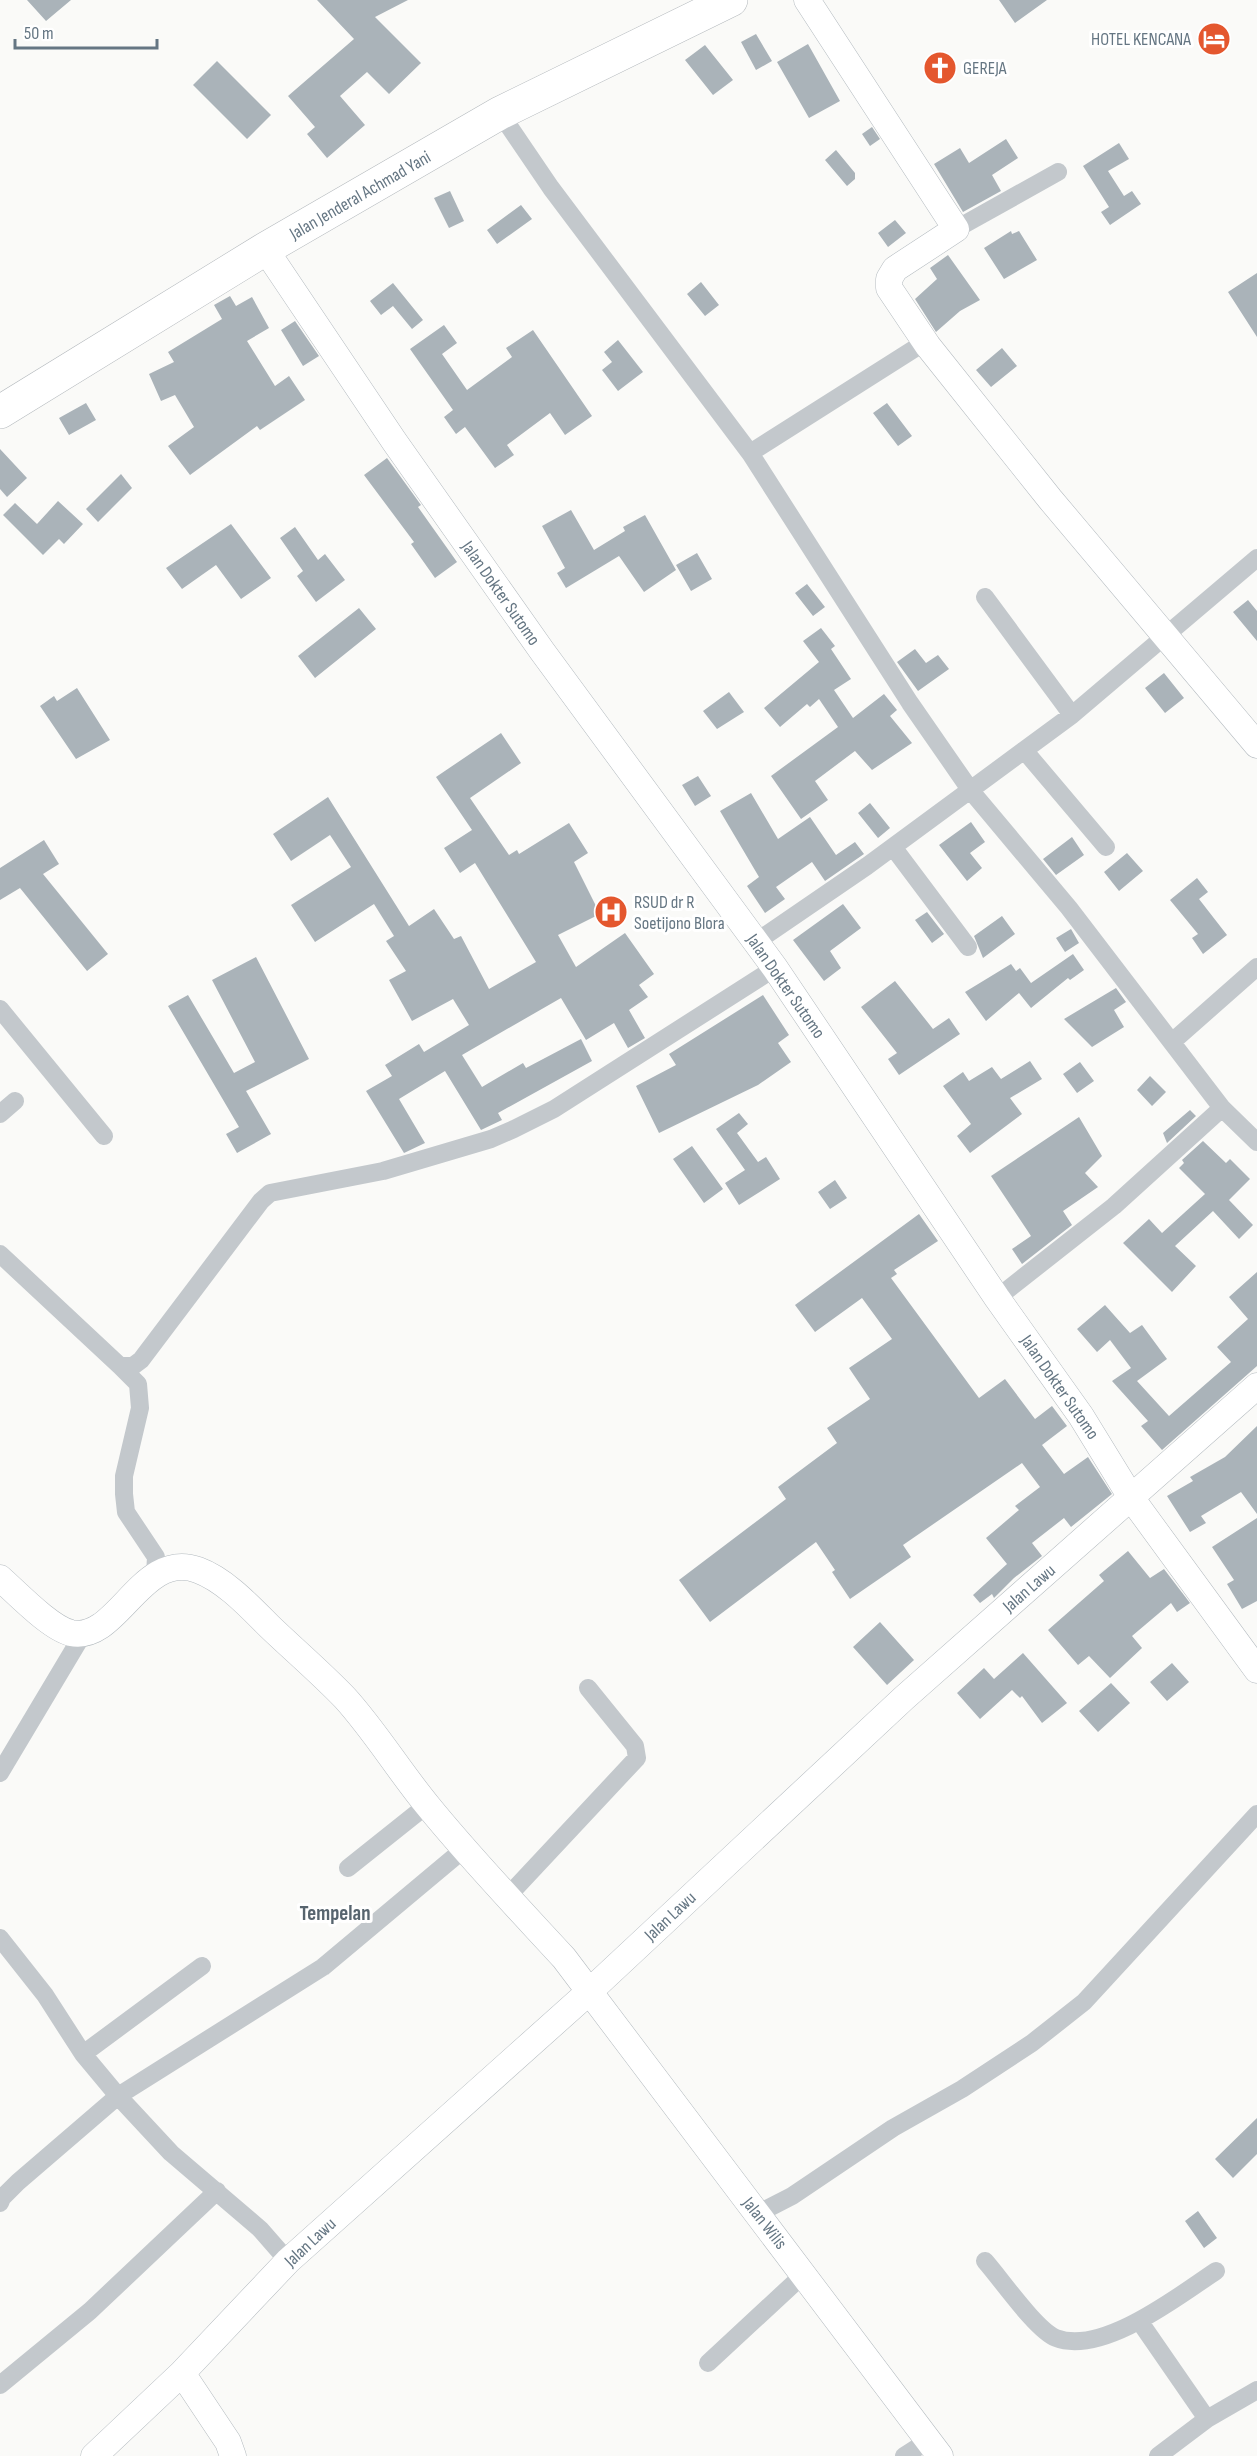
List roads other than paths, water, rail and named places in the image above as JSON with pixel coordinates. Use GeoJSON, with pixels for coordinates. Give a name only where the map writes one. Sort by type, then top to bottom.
{"type":"FeatureCollection","features":[{"type":"Feature","properties":{"kind":"highway","name":"Jalan Jenderal Achmad Yani"},"geometry":{"type":"LineString","coordinates":[[0,412],[265,249],[500,113],[732,0]]}},
{"type":"Feature","properties":{"kind":"main road"},"geometry":{"type":"LineString","coordinates":[[807,0],[956,229],[895,269],[889,279],[889,288],[925,342],[1050,499],[1257,745]]}},
{"type":"Feature","properties":{"kind":"main road","name":"Jalan Dokter Sutomo"},"geometry":{"type":"LineString","coordinates":[[265,249],[394,441],[542,651],[775,968],[997,1298],[1081,1416],[1132,1499],[1257,1670]]}},
{"type":"Feature","properties":{"kind":"main road","name":"Jalan Lawu"},"geometry":{"type":"LineString","coordinates":[[94,2456],[182,2373],[288,2261],[590,1991],[904,1698],[1132,1499],[1257,1386]]}},
{"type":"Feature","properties":{"kind":"main road","name":"Jalan Wilis"},"geometry":{"type":"LineString","coordinates":[[155,1575],[170,1568],[183,1567],[199,1570],[239,1596],[346,1699],[427,1805],[506,1898],[564,1958],[590,1991],[934,2448]]}},
{"type":"Feature","properties":{"kind":"main road"},"geometry":{"type":"LineString","coordinates":[[0,1578],[57,1626],[70,1633],[83,1634],[105,1621],[155,1575]]}},
{"type":"Feature","properties":{"kind":"main road"},"geometry":{"type":"LineString","coordinates":[[182,2373],[228,2442],[234,2456]]}},
{"type":"Feature","properties":{"kind":"street"},"geometry":{"type":"LineString","coordinates":[[500,113],[551,188],[750,453],[905,696],[970,791],[1069,908],[1222,1108],[1257,1142]]}},
{"type":"Feature","properties":{"kind":"street"},"geometry":{"type":"LineString","coordinates":[[956,229],[1058,172]]}},
{"type":"Feature","properties":{"kind":"street"},"geometry":{"type":"LineString","coordinates":[[750,453],[925,342]]}},
{"type":"Feature","properties":{"kind":"street"},"geometry":{"type":"LineString","coordinates":[[756,942],[893,847],[1072,715],[1257,558]]}},
{"type":"Feature","properties":{"kind":"street"},"geometry":{"type":"LineString","coordinates":[[985,597],[1072,715]]}},
{"type":"Feature","properties":{"kind":"street"},"geometry":{"type":"LineString","coordinates":[[1024,750],[1106,847]]}},
{"type":"Feature","properties":{"kind":"street"},"geometry":{"type":"LineString","coordinates":[[893,847],[968,947]]}},
{"type":"Feature","properties":{"kind":"street"},"geometry":{"type":"LineString","coordinates":[[120,1366],[133,1366],[141,1360],[261,1201],[270,1193],[383,1171],[514,1130],[554,1109],[775,968]]}},
{"type":"Feature","properties":{"kind":"street"},"geometry":{"type":"LineString","coordinates":[[1172,1042],[1257,968]]}},
{"type":"Feature","properties":{"kind":"street"},"geometry":{"type":"LineString","coordinates":[[0,1009],[104,1136]]}},
{"type":"Feature","properties":{"kind":"street"},"geometry":{"type":"LineString","coordinates":[[0,1114],[15,1101]]}},
{"type":"Feature","properties":{"kind":"street"},"geometry":{"type":"LineString","coordinates":[[997,1298],[1114,1206],[1222,1108]]}},
{"type":"Feature","properties":{"kind":"street"},"geometry":{"type":"LineString","coordinates":[[0,1254],[138,1384],[140,1408],[124,1476],[126,1512],[156,1557],[155,1575]]}},
{"type":"Feature","properties":{"kind":"street"},"geometry":{"type":"LineString","coordinates":[[0,1773],[83,1634]]}},
{"type":"Feature","properties":{"kind":"street"},"geometry":{"type":"LineString","coordinates":[[506,1898],[637,1758],[634,1746],[588,1688]]}},
{"type":"Feature","properties":{"kind":"street"},"geometry":{"type":"LineString","coordinates":[[348,1868],[427,1805]]}},
{"type":"Feature","properties":{"kind":"street"},"geometry":{"type":"LineString","coordinates":[[759,2213],[792,2196],[894,2128],[962,2089],[1032,2043],[1084,2002],[1257,1814]]}},
{"type":"Feature","properties":{"kind":"street"},"geometry":{"type":"LineString","coordinates":[[0,2203],[18,2182],[118,2096],[322,1967],[464,1849]]}},
{"type":"Feature","properties":{"kind":"street"},"geometry":{"type":"LineString","coordinates":[[0,1938],[45,1995],[83,2054],[118,2096],[171,2153],[260,2229],[288,2261]]}},
{"type":"Feature","properties":{"kind":"street"},"geometry":{"type":"LineString","coordinates":[[83,2054],[202,1966]]}},
{"type":"Feature","properties":{"kind":"street"},"geometry":{"type":"LineString","coordinates":[[0,2385],[90,2311],[217,2191]]}},
{"type":"Feature","properties":{"kind":"street"},"geometry":{"type":"LineString","coordinates":[[985,2261],[1039,2325],[1055,2338],[1075,2342],[1087,2341],[1140,2322],[1216,2271]]}},
{"type":"Feature","properties":{"kind":"street"},"geometry":{"type":"LineString","coordinates":[[708,2363],[804,2274]]}},
{"type":"Feature","properties":{"kind":"street"},"geometry":{"type":"LineString","coordinates":[[1140,2322],[1207,2419]]}},
{"type":"Feature","properties":{"kind":"street"},"geometry":{"type":"LineString","coordinates":[[1158,2456],[1207,2419],[1257,2390]]}},
{"type":"Feature","properties":{"kind":"street"},"geometry":{"type":"LineString","coordinates":[[904,2456],[934,2448]]}},
{"type":"Feature","properties":{"kind":"place","name":"HOTEL KENCANA"},"geometry":{"type":"Point","coordinates":[1214,39]}},
{"type":"Feature","properties":{"kind":"place","name":"GEREJA"},"geometry":{"type":"Point","coordinates":[940,68]}},
{"type":"Feature","properties":{"kind":"place","name":"RSUD dr R Soetijono Blora"},"geometry":{"type":"Point","coordinates":[611,912]}},
{"type":"Feature","properties":{"kind":"district","name":"Tempelan"},"geometry":{"type":"Point","coordinates":[335,1913]}}]}
